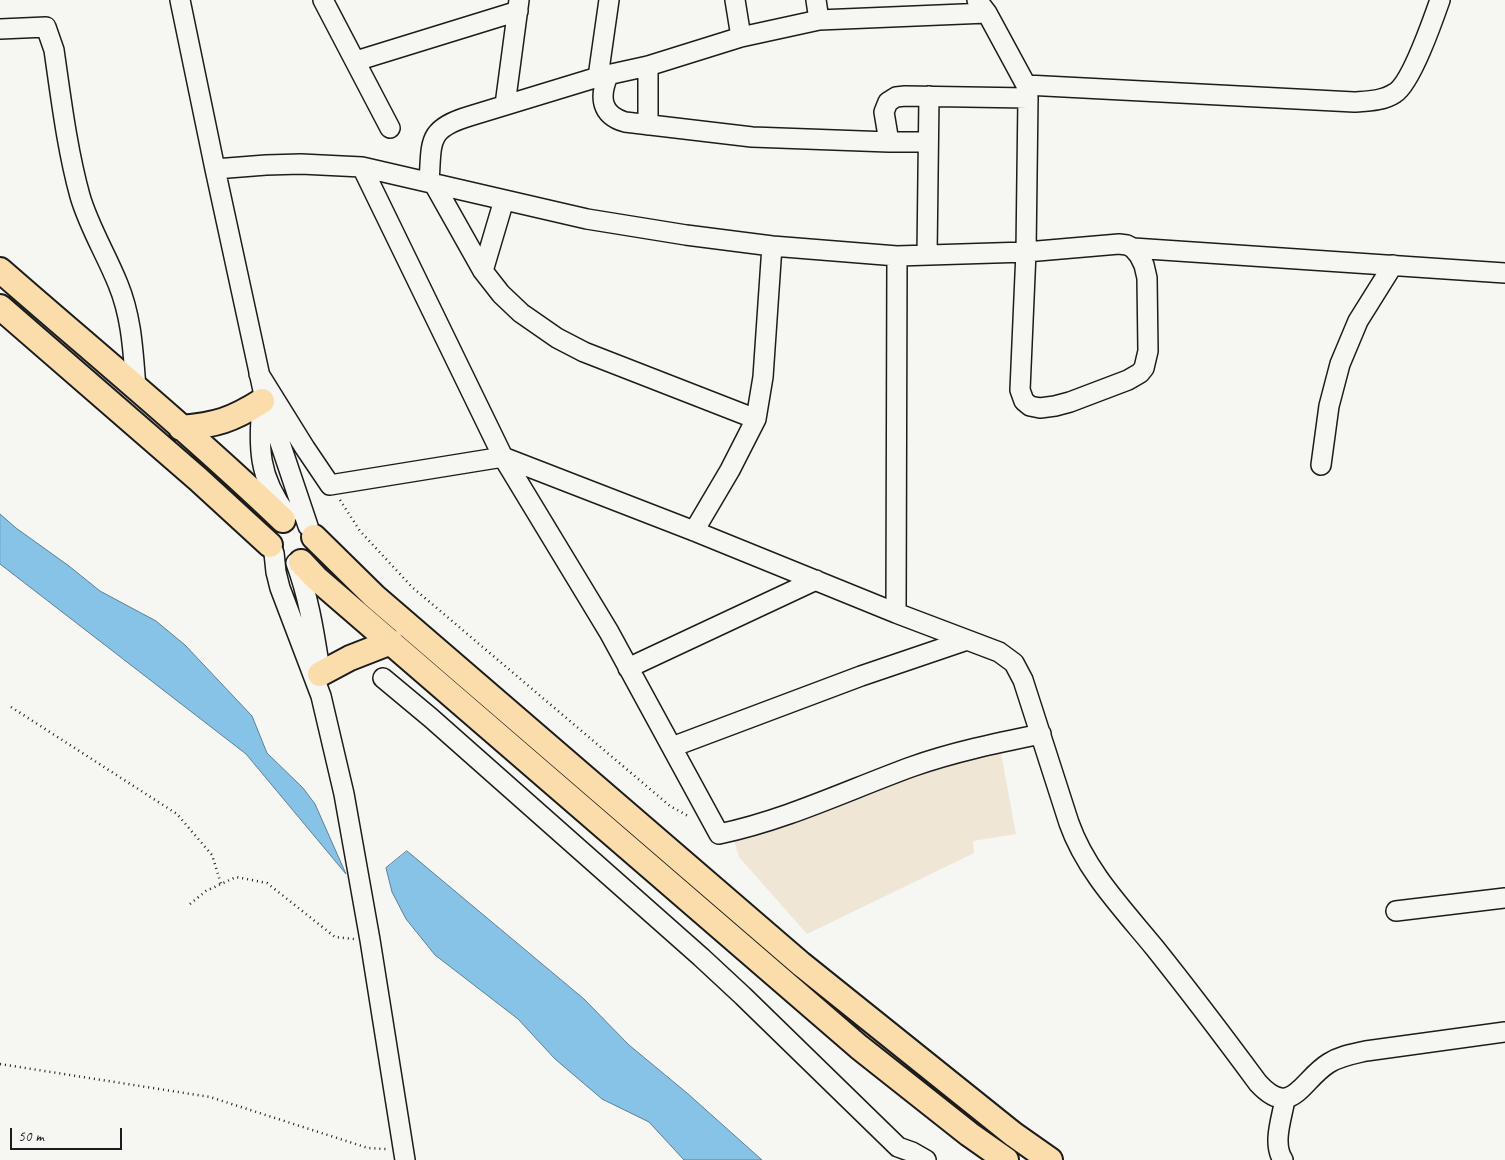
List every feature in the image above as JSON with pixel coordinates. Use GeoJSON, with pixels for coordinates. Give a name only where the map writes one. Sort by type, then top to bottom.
{"type":"FeatureCollection","features":[{"type":"Feature","properties":{"kind":"main road"},"geometry":{"type":"LineString","coordinates":[[0,270],[181,428],[298,525],[374,596],[801,964],[1013,1134],[1050,1160]]}},
{"type":"Feature","properties":{"kind":"main road"},"geometry":{"type":"LineString","coordinates":[[0,307],[198,479],[272,549],[279,560],[287,563],[298,563],[310,554],[314,546],[298,525]]}},
{"type":"Feature","properties":{"kind":"main road"},"geometry":{"type":"LineString","coordinates":[[181,428],[221,422],[240,413],[263,398]]}},
{"type":"Feature","properties":{"kind":"main road"},"geometry":{"type":"LineString","coordinates":[[272,549],[270,536],[274,528],[298,525]]}},
{"type":"Feature","properties":{"kind":"main road"},"geometry":{"type":"LineString","coordinates":[[298,563],[858,1047],[1006,1160]]}},
{"type":"Feature","properties":{"kind":"main road"},"geometry":{"type":"LineString","coordinates":[[320,685],[350,658],[391,642]]}},
{"type":"Feature","properties":{"kind":"street"},"geometry":{"type":"LineString","coordinates":[[180,0],[263,398],[298,525]]}},
{"type":"Feature","properties":{"kind":"street"},"geometry":{"type":"LineString","coordinates":[[323,0],[390,128]]}},
{"type":"Feature","properties":{"kind":"street"},"geometry":{"type":"LineString","coordinates":[[610,0],[602,93],[606,110],[615,119],[625,122],[752,137],[928,142]]}},
{"type":"Feature","properties":{"kind":"street"},"geometry":{"type":"LineString","coordinates":[[734,0],[741,38]]}},
{"type":"Feature","properties":{"kind":"street"},"geometry":{"type":"LineString","coordinates":[[816,0],[819,20]]}},
{"type":"Feature","properties":{"kind":"street"},"geometry":{"type":"LineString","coordinates":[[889,142],[884,112],[888,102],[896,97],[1027,92],[1354,102],[1380,100],[1395,93],[1408,78],[1440,0]]}},
{"type":"Feature","properties":{"kind":"street"},"geometry":{"type":"LineString","coordinates":[[356,60],[519,5],[505,105]]}},
{"type":"Feature","properties":{"kind":"street"},"geometry":{"type":"LineString","coordinates":[[756,418],[584,352],[557,338],[521,313],[501,294],[483,271],[432,183],[432,150],[436,133],[453,121],[603,76],[648,66],[741,38],[819,20],[902,9],[982,6],[1027,92],[1026,252],[1020,390],[1027,404],[1040,408],[1070,402],[1136,376],[1144,368],[1148,351],[1147,278],[1139,255],[1133,248]]}},
{"type":"Feature","properties":{"kind":"street"},"geometry":{"type":"LineString","coordinates":[[0,29],[46,27],[52,39],[80,197],[90,224],[118,284],[127,314],[132,337],[136,388]]}},
{"type":"Feature","properties":{"kind":"street"},"geometry":{"type":"LineString","coordinates":[[648,66],[648,125]]}},
{"type":"Feature","properties":{"kind":"street"},"geometry":{"type":"LineString","coordinates":[[927,255],[929,96]]}},
{"type":"Feature","properties":{"kind":"street"},"geometry":{"type":"LineString","coordinates":[[214,169],[301,164],[362,167],[587,219],[772,246],[897,256],[1026,252],[1119,244],[1133,248],[1505,273]]}},
{"type":"Feature","properties":{"kind":"street"},"geometry":{"type":"LineString","coordinates":[[362,167],[503,457],[609,632],[720,834],[785,815],[912,767],[975,747],[1041,734]]}},
{"type":"Feature","properties":{"kind":"street"},"geometry":{"type":"LineString","coordinates":[[483,271],[504,200]]}},
{"type":"Feature","properties":{"kind":"street"},"geometry":{"type":"LineString","coordinates":[[694,531],[730,470],[756,418],[763,377],[772,246]]}},
{"type":"Feature","properties":{"kind":"street"},"geometry":{"type":"LineString","coordinates":[[896,613],[897,256]]}},
{"type":"Feature","properties":{"kind":"street"},"geometry":{"type":"LineString","coordinates":[[1321,465],[1329,406],[1340,364],[1358,320],[1393,266]]}},
{"type":"Feature","properties":{"kind":"street"},"geometry":{"type":"LineString","coordinates":[[259,374],[330,485],[503,457],[999,652],[1014,663],[1023,680],[1074,836],[1101,883],[1200,1005],[1258,1083],[1266,1092],[1273,1096],[1285,1099],[1300,1090],[1328,1063],[1344,1055],[1505,1032]]}},
{"type":"Feature","properties":{"kind":"street"},"geometry":{"type":"LineString","coordinates":[[272,549],[280,588],[320,685]]}},
{"type":"Feature","properties":{"kind":"street"},"geometry":{"type":"LineString","coordinates":[[298,563],[307,601],[320,685],[344,794],[370,940],[404,1154]]}},
{"type":"Feature","properties":{"kind":"street"},"geometry":{"type":"LineString","coordinates":[[628,668],[816,580]]}},
{"type":"Feature","properties":{"kind":"street"},"geometry":{"type":"LineString","coordinates":[[672,747],[861,676],[966,640]]}},
{"type":"Feature","properties":{"kind":"street"},"geometry":{"type":"LineString","coordinates":[[383,678],[431,718],[701,957],[743,996],[902,1154],[912,1152],[926,1160]]}},
{"type":"Feature","properties":{"kind":"street"},"geometry":{"type":"LineString","coordinates":[[1396,911],[1505,898]]}},
{"type":"Feature","properties":{"kind":"street"},"geometry":{"type":"LineString","coordinates":[[1283,1160],[1279,1152],[1278,1142],[1285,1099]]}},
{"type":"Feature","properties":{"kind":"path"},"geometry":{"type":"LineString","coordinates":[[330,485],[360,531],[412,587],[670,806],[695,820]]}},
{"type":"Feature","properties":{"kind":"path"},"geometry":{"type":"LineString","coordinates":[[11,708],[177,814],[212,855],[221,884]]}},
{"type":"Feature","properties":{"kind":"path"},"geometry":{"type":"LineString","coordinates":[[190,904],[206,891],[236,877],[267,883],[335,937],[370,940]]}},
{"type":"Feature","properties":{"kind":"path"},"geometry":{"type":"LineString","coordinates":[[0,1064],[210,1097],[368,1148],[404,1154]]}},
{"type":"Feature","properties":{"kind":"shaded area"},"geometry":{"type":"Polygon","coordinates":[[[1000,748],[1016,834],[973,841],[974,853],[807,934],[739,857],[734,840],[890,779],[1000,748]]]}},
{"type":"Feature","properties":{"kind":"water"},"geometry":{"type":"Polygon","coordinates":[[[0,514],[100,591],[156,621],[185,645],[252,716],[267,753],[303,788],[315,804],[346,874],[246,754],[0,564],[0,514]]]}},
{"type":"Feature","properties":{"kind":"water"},"geometry":{"type":"Polygon","coordinates":[[[407,851],[584,999],[629,1045],[687,1093],[762,1160],[684,1160],[649,1122],[602,1099],[555,1059],[518,1019],[435,955],[406,919],[392,892],[386,868],[407,851]]]}}]}
